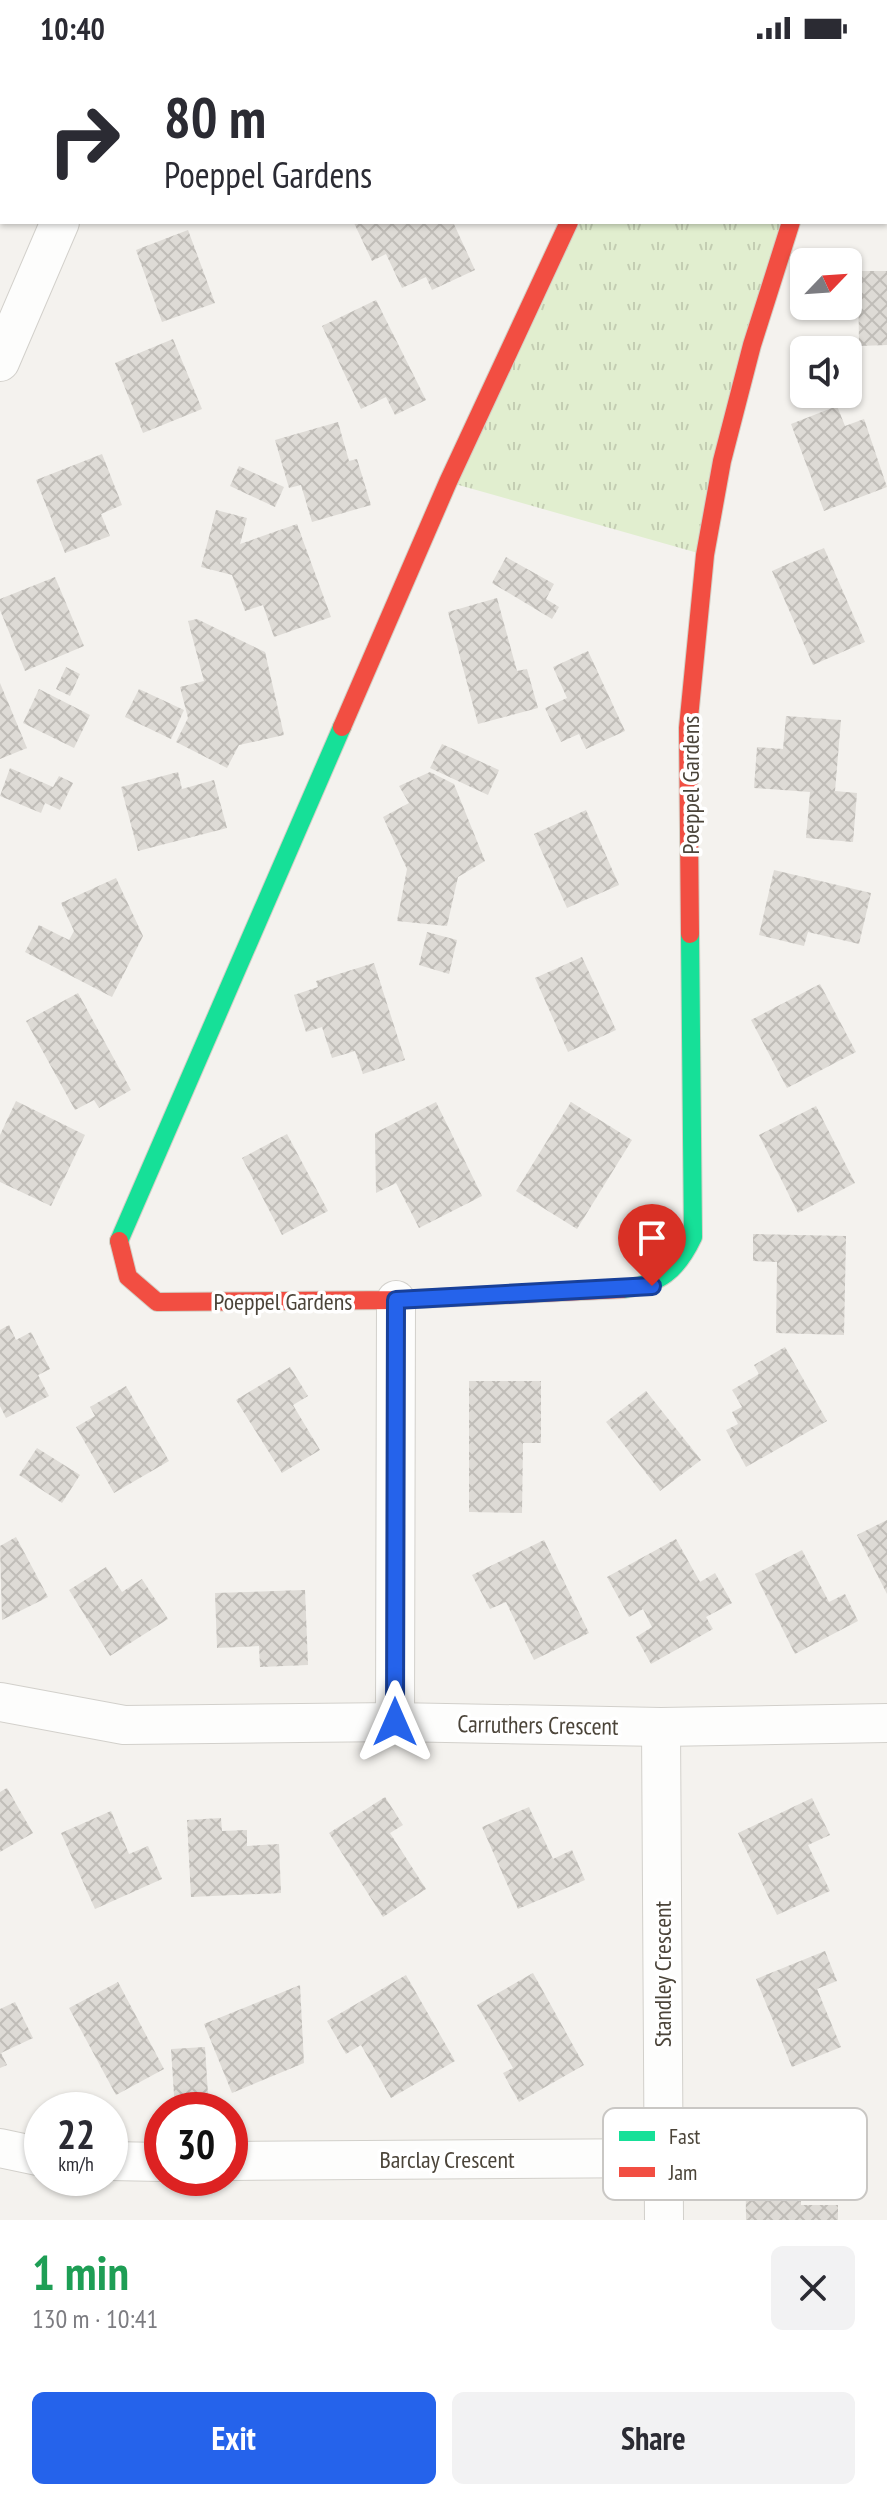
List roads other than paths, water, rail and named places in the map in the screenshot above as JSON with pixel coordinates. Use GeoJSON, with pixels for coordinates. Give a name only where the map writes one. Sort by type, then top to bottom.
{"type":"FeatureCollection","features":[{"type":"Feature","properties":{"kind":"street"},"geometry":{"type":"LineString","coordinates":[[0,362],[59,224]]}},
{"type":"Feature","properties":{"kind":"street","name":"Poeppel Gardens"},"geometry":{"type":"LineString","coordinates":[[568,224],[448,482],[119,1241],[119,1261],[126,1280],[157,1302],[396,1300],[652,1286],[671,1276],[693,1237],[688,728],[705,555],[722,461],[752,345],[790,224]]}},
{"type":"Feature","properties":{"kind":"street"},"geometry":{"type":"LineString","coordinates":[[395,1722],[396,1300]]}},
{"type":"Feature","properties":{"kind":"street","name":"Carruthers Crescent"},"geometry":{"type":"LineString","coordinates":[[0,1702],[124,1725],[395,1722],[661,1727],[887,1723]]}},
{"type":"Feature","properties":{"kind":"street","name":"Standley Crescent"},"geometry":{"type":"LineString","coordinates":[[661,1727],[663,2108]]}},
{"type":"Feature","properties":{"kind":"street"},"geometry":{"type":"LineString","coordinates":[[0,2148],[24,2153]]}},
{"type":"Feature","properties":{"kind":"street","name":"Barclay Crescent"},"geometry":{"type":"LineString","coordinates":[[248,2161],[603,2158]]}},
{"type":"Feature","properties":{"kind":"street","name":"Standley Crescent"},"geometry":{"type":"LineString","coordinates":[[664,2200],[664,2220]]}}]}
